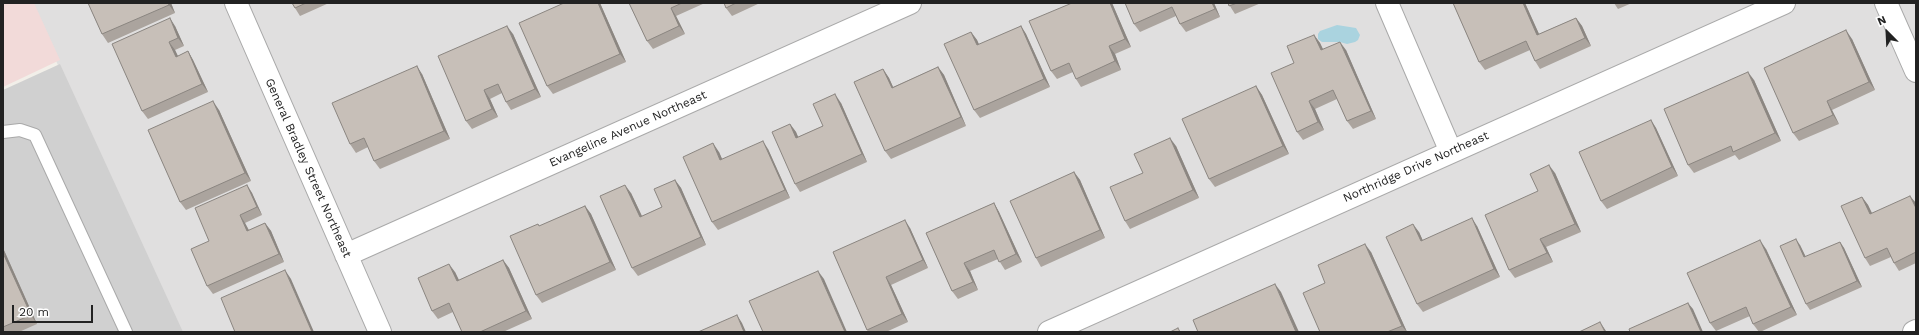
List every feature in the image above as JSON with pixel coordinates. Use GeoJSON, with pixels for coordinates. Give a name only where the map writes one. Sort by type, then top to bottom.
{"type":"FeatureCollection","features":[{"type":"Feature","properties":{"kind":"street","name":"General Bradley Street Northeast"},"geometry":{"type":"LineString","coordinates":[[236,3],[380,332]]}},
{"type":"Feature","properties":{"kind":"street","name":"Evangeline Avenue Northeast"},"geometry":{"type":"LineString","coordinates":[[346,255],[910,3]]}},
{"type":"Feature","properties":{"kind":"street"},"geometry":{"type":"LineString","coordinates":[[1387,3],[1451,152]]}},
{"type":"Feature","properties":{"kind":"street","name":"Northridge Drive Northeast"},"geometry":{"type":"LineString","coordinates":[[1049,332],[1782,3]]}},
{"type":"Feature","properties":{"kind":"street"},"geometry":{"type":"LineString","coordinates":[[1886,3],[1916,71]]}},
{"type":"Feature","properties":{"kind":"lane"},"geometry":{"type":"LineString","coordinates":[[3,132],[20,130],[35,135],[126,332]]}},
{"type":"Feature","properties":{"kind":"shaded area"},"geometry":{"type":"Polygon","coordinates":[[[3,3],[34,3],[60,60],[3,87],[3,3]]]}},
{"type":"Feature","properties":{"kind":"shaded area"},"geometry":{"type":"Polygon","coordinates":[[[30,3],[1916,3],[1916,332],[178,332],[30,3]]]}},
{"type":"Feature","properties":{"kind":"shaded area"},"geometry":{"type":"Polygon","coordinates":[[[60,64],[183,332],[3,332],[3,90],[60,64]]]}},
{"type":"Feature","properties":{"kind":"water"},"geometry":{"type":"Polygon","coordinates":[[[1337,25],[1356,28],[1360,35],[1358,40],[1347,44],[1340,42],[1322,42],[1318,39],[1318,34],[1320,31],[1337,25]]]}},
{"type":"Feature","properties":{"kind":"building"},"geometry":{"type":"Polygon","coordinates":[[[88,3],[168,3],[169,5],[102,34],[88,3]]]}},
{"type":"Feature","properties":{"kind":"building"},"geometry":{"type":"Polygon","coordinates":[[[292,3],[306,3],[295,8],[292,3]]]}},
{"type":"Feature","properties":{"kind":"building"},"geometry":{"type":"Polygon","coordinates":[[[564,3],[598,3],[620,54],[547,86],[519,23],[564,3]]]}},
{"type":"Feature","properties":{"kind":"building"},"geometry":{"type":"Polygon","coordinates":[[[629,3],[682,3],[671,8],[679,26],[647,41],[629,3]]]}},
{"type":"Feature","properties":{"kind":"building"},"geometry":{"type":"Polygon","coordinates":[[[724,3],[736,3],[726,8],[724,3]]]}},
{"type":"Feature","properties":{"kind":"building"},"geometry":{"type":"Polygon","coordinates":[[[1072,3],[1110,3],[1125,39],[1109,46],[1115,61],[1076,79],[1069,63],[1051,71],[1029,21],[1072,3]]]}},
{"type":"Feature","properties":{"kind":"building"},"geometry":{"type":"Polygon","coordinates":[[[1125,3],[1212,3],[1215,9],[1180,24],[1172,7],[1134,24],[1125,3]]]}},
{"type":"Feature","properties":{"kind":"building"},"geometry":{"type":"Polygon","coordinates":[[[1228,3],[1237,3],[1229,6],[1228,3]]]}},
{"type":"Feature","properties":{"kind":"building"},"geometry":{"type":"Polygon","coordinates":[[[1453,3],[1523,3],[1537,35],[1576,18],[1585,38],[1535,61],[1526,41],[1479,62],[1453,3]]]}},
{"type":"Feature","properties":{"kind":"building"},"geometry":{"type":"Polygon","coordinates":[[[170,18],[178,38],[169,42],[176,57],[188,51],[202,84],[142,111],[112,44],[170,18]]]}},
{"type":"Feature","properties":{"kind":"building"},"geometry":{"type":"Polygon","coordinates":[[[507,26],[535,89],[506,102],[498,84],[484,90],[492,109],[466,121],[438,56],[507,26]]]}},
{"type":"Feature","properties":{"kind":"building"},"geometry":{"type":"Polygon","coordinates":[[[1021,26],[1044,79],[974,110],[944,44],[971,32],[977,45],[1021,26]]]}},
{"type":"Feature","properties":{"kind":"building"},"geometry":{"type":"Polygon","coordinates":[[[1846,30],[1869,82],[1827,101],[1833,115],[1793,133],[1764,68],[1846,30]]]}},
{"type":"Feature","properties":{"kind":"building"},"geometry":{"type":"Polygon","coordinates":[[[1314,35],[1321,50],[1340,42],[1371,111],[1347,121],[1333,90],[1309,101],[1318,122],[1297,132],[1271,73],[1294,63],[1287,46],[1314,35]]]}},
{"type":"Feature","properties":{"kind":"building"},"geometry":{"type":"Polygon","coordinates":[[[417,66],[444,131],[374,161],[364,138],[350,144],[332,103],[417,66]]]}},
{"type":"Feature","properties":{"kind":"building"},"geometry":{"type":"Polygon","coordinates":[[[938,67],[961,117],[885,151],[854,82],[883,69],[892,88],[938,67]]]}},
{"type":"Feature","properties":{"kind":"building"},"geometry":{"type":"Polygon","coordinates":[[[1748,72],[1775,133],[1733,152],[1731,146],[1688,165],[1664,109],[1748,72]]]}},
{"type":"Feature","properties":{"kind":"building"},"geometry":{"type":"Polygon","coordinates":[[[1256,86],[1283,146],[1209,179],[1182,119],[1256,86]]]}},
{"type":"Feature","properties":{"kind":"building"},"geometry":{"type":"Polygon","coordinates":[[[835,94],[862,154],[795,184],[772,132],[790,124],[796,138],[823,126],[813,104],[835,94]]]}},
{"type":"Feature","properties":{"kind":"building"},"geometry":{"type":"Polygon","coordinates":[[[213,101],[245,173],[180,202],[148,130],[213,101]]]}},
{"type":"Feature","properties":{"kind":"building"},"geometry":{"type":"Polygon","coordinates":[[[1651,120],[1672,167],[1601,201],[1579,152],[1651,120]]]}},
{"type":"Feature","properties":{"kind":"building"},"geometry":{"type":"Polygon","coordinates":[[[1170,138],[1193,190],[1125,221],[1110,187],[1143,173],[1134,154],[1170,138]]]}},
{"type":"Feature","properties":{"kind":"building"},"geometry":{"type":"Polygon","coordinates":[[[763,141],[785,190],[712,222],[683,157],[713,143],[720,160],[763,141]]]}},
{"type":"Feature","properties":{"kind":"building"},"geometry":{"type":"Polygon","coordinates":[[[1549,165],[1575,224],[1540,239],[1547,253],[1509,270],[1485,215],[1538,191],[1530,174],[1549,165]]]}},
{"type":"Feature","properties":{"kind":"building"},"geometry":{"type":"Polygon","coordinates":[[[1074,172],[1100,230],[1036,258],[1010,201],[1074,172]]]}},
{"type":"Feature","properties":{"kind":"building"},"geometry":{"type":"Polygon","coordinates":[[[675,180],[701,237],[632,268],[600,196],[625,185],[640,217],[662,207],[654,189],[675,180]]]}},
{"type":"Feature","properties":{"kind":"building"},"geometry":{"type":"Polygon","coordinates":[[[247,185],[257,207],[240,215],[247,231],[265,223],[279,254],[207,286],[191,249],[209,241],[195,208],[247,185]]]}},
{"type":"Feature","properties":{"kind":"building"},"geometry":{"type":"Polygon","coordinates":[[[1910,196],[1916,208],[1916,252],[1894,263],[1887,248],[1865,258],[1841,206],[1862,197],[1870,214],[1910,196]]]}},
{"type":"Feature","properties":{"kind":"building"},"geometry":{"type":"Polygon","coordinates":[[[994,203],[1016,254],[999,262],[994,250],[964,263],[973,282],[952,291],[926,233],[994,203]]]}},
{"type":"Feature","properties":{"kind":"building"},"geometry":{"type":"Polygon","coordinates":[[[585,206],[610,262],[536,295],[510,236],[538,224],[539,226],[585,206]]]}},
{"type":"Feature","properties":{"kind":"building"},"geometry":{"type":"Polygon","coordinates":[[[1472,218],[1494,269],[1417,304],[1386,237],[1413,224],[1421,241],[1472,218]]]}},
{"type":"Feature","properties":{"kind":"building"},"geometry":{"type":"Polygon","coordinates":[[[905,220],[923,260],[886,277],[902,314],[867,330],[833,252],[905,220]]]}},
{"type":"Feature","properties":{"kind":"building"},"geometry":{"type":"Polygon","coordinates":[[[1796,239],[1804,257],[1840,242],[1857,281],[1806,304],[1780,246],[1796,239]]]}},
{"type":"Feature","properties":{"kind":"building"},"geometry":{"type":"Polygon","coordinates":[[[1760,240],[1791,307],[1753,324],[1746,307],[1710,323],[1687,273],[1760,240]]]}},
{"type":"Feature","properties":{"kind":"building"},"geometry":{"type":"Polygon","coordinates":[[[1365,244],[1402,326],[1387,332],[1320,332],[1303,293],[1325,283],[1318,265],[1365,244]]]}},
{"type":"Feature","properties":{"kind":"building"},"geometry":{"type":"Polygon","coordinates":[[[3,253],[31,315],[3,327],[3,253]]]}},
{"type":"Feature","properties":{"kind":"building"},"geometry":{"type":"Polygon","coordinates":[[[503,260],[526,311],[480,332],[462,332],[449,303],[432,311],[418,278],[449,264],[457,281],[503,260]]]}},
{"type":"Feature","properties":{"kind":"building"},"geometry":{"type":"Polygon","coordinates":[[[285,270],[312,332],[235,332],[221,298],[285,270]]]}},
{"type":"Feature","properties":{"kind":"building"},"geometry":{"type":"Polygon","coordinates":[[[818,271],[845,332],[763,332],[749,301],[818,271]]]}},
{"type":"Feature","properties":{"kind":"building"},"geometry":{"type":"Polygon","coordinates":[[[1275,284],[1296,332],[1198,332],[1193,320],[1275,284]]]}},
{"type":"Feature","properties":{"kind":"building"},"geometry":{"type":"Polygon","coordinates":[[[1688,303],[1701,332],[1630,332],[1629,329],[1688,303]]]}},
{"type":"Feature","properties":{"kind":"building"},"geometry":{"type":"Polygon","coordinates":[[[737,315],[744,332],[698,332],[737,315]]]}},
{"type":"Feature","properties":{"kind":"building"},"geometry":{"type":"Polygon","coordinates":[[[1600,322],[1605,332],[1579,332],[1600,322]]]}},
{"type":"Feature","properties":{"kind":"building"},"geometry":{"type":"Polygon","coordinates":[[[1178,328],[1180,332],[1170,332],[1178,328]]]}}]}
